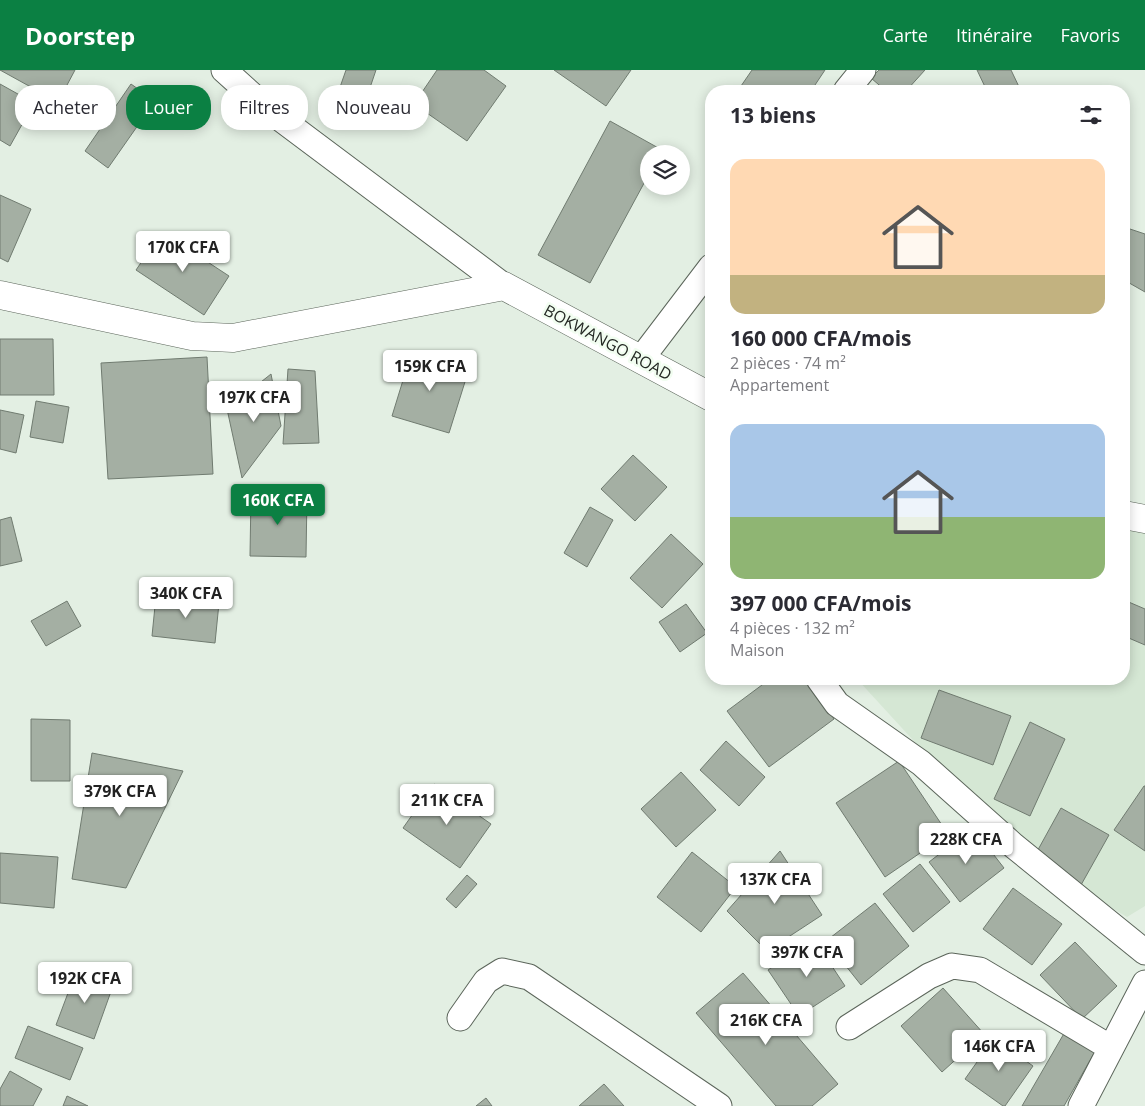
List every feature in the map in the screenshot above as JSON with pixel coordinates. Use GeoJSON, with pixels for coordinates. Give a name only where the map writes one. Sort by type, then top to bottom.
{"type":"FeatureCollection","features":[{"type":"Feature","properties":{"kind":"street"},"geometry":{"type":"LineString","coordinates":[[224,70],[265,107],[504,286]]}},
{"type":"Feature","properties":{"kind":"street"},"geometry":{"type":"LineString","coordinates":[[851,85],[863,70]]}},
{"type":"Feature","properties":{"kind":"street"},"geometry":{"type":"LineString","coordinates":[[641,359],[705,275]]}},
{"type":"Feature","properties":{"kind":"street"},"geometry":{"type":"LineString","coordinates":[[0,295],[192,336],[233,338],[504,286]]}},
{"type":"Feature","properties":{"kind":"street","name":"BOKWANGO ROAD"},"geometry":{"type":"LineString","coordinates":[[504,286],[705,394]]}},
{"type":"Feature","properties":{"kind":"street"},"geometry":{"type":"LineString","coordinates":[[1130,516],[1145,519]]}},
{"type":"Feature","properties":{"kind":"street"},"geometry":{"type":"LineString","coordinates":[[824,685],[837,704],[921,763],[1014,846],[1145,952]]}},
{"type":"Feature","properties":{"kind":"street"},"geometry":{"type":"LineString","coordinates":[[849,1027],[928,976],[952,966],[980,970],[1111,1048]]}},
{"type":"Feature","properties":{"kind":"street"},"geometry":{"type":"LineString","coordinates":[[460,1018],[486,981],[502,971],[529,977],[719,1106]]}},
{"type":"Feature","properties":{"kind":"street"},"geometry":{"type":"LineString","coordinates":[[1081,1106],[1145,983]]}},
{"type":"Feature","properties":{"kind":"shaded area"},"geometry":{"type":"Polygon","coordinates":[[[1130,529],[1145,531],[1145,906],[1127,917],[1040,865],[923,751],[862,685],[1130,685],[1130,529]]]}},
{"type":"Feature","properties":{"kind":"building"},"geometry":{"type":"Polygon","coordinates":[[[0,70],[75,70],[67,85],[27,85],[0,70]]]}},
{"type":"Feature","properties":{"kind":"building"},"geometry":{"type":"Polygon","coordinates":[[[346,70],[376,70],[371,85],[341,85],[346,70]]]}},
{"type":"Feature","properties":{"kind":"building"},"geometry":{"type":"Polygon","coordinates":[[[437,70],[484,70],[506,86],[467,141],[429,114],[429,85],[427,85],[437,70]]]}},
{"type":"Feature","properties":{"kind":"building"},"geometry":{"type":"Polygon","coordinates":[[[554,70],[631,70],[606,106],[554,70]]]}},
{"type":"Feature","properties":{"kind":"building"},"geometry":{"type":"Polygon","coordinates":[[[752,70],[825,70],[815,85],[742,85],[752,70]]]}},
{"type":"Feature","properties":{"kind":"building"},"geometry":{"type":"Polygon","coordinates":[[[879,70],[925,70],[911,85],[879,85],[871,78],[879,70]]]}},
{"type":"Feature","properties":{"kind":"building"},"geometry":{"type":"Polygon","coordinates":[[[977,70],[1011,70],[1018,85],[984,85],[977,70]]]}},
{"type":"Feature","properties":{"kind":"building"},"geometry":{"type":"Polygon","coordinates":[[[0,84],[15,92],[15,130],[19,130],[10,146],[0,140],[0,84]]]}},
{"type":"Feature","properties":{"kind":"building"},"geometry":{"type":"Polygon","coordinates":[[[126,91],[126,130],[135,130],[108,168],[85,151],[99,130],[116,130],[116,106],[126,91]]]}},
{"type":"Feature","properties":{"kind":"building"},"geometry":{"type":"Polygon","coordinates":[[[610,121],[653,145],[640,145],[640,191],[590,283],[538,255],[610,121]]]}},
{"type":"Feature","properties":{"kind":"building"},"geometry":{"type":"Polygon","coordinates":[[[0,195],[31,209],[8,262],[0,258],[0,195]]]}},
{"type":"Feature","properties":{"kind":"building"},"geometry":{"type":"Polygon","coordinates":[[[1130,229],[1145,234],[1145,292],[1130,283],[1130,229]]]}},
{"type":"Feature","properties":{"kind":"building"},"geometry":{"type":"Polygon","coordinates":[[[162,232],[229,276],[204,315],[136,270],[162,232]]]}},
{"type":"Feature","properties":{"kind":"building"},"geometry":{"type":"Polygon","coordinates":[[[0,339],[53,339],[54,395],[0,395],[0,339]]]}},
{"type":"Feature","properties":{"kind":"building"},"geometry":{"type":"Polygon","coordinates":[[[412,351],[469,369],[449,433],[392,416],[412,351]]]}},
{"type":"Feature","properties":{"kind":"building"},"geometry":{"type":"Polygon","coordinates":[[[207,357],[213,474],[108,479],[101,363],[207,357]]]}},
{"type":"Feature","properties":{"kind":"building"},"geometry":{"type":"Polygon","coordinates":[[[288,369],[315,371],[319,443],[283,444],[288,369]]]}},
{"type":"Feature","properties":{"kind":"building"},"geometry":{"type":"Polygon","coordinates":[[[271,374],[281,426],[242,478],[227,409],[271,374]]]}},
{"type":"Feature","properties":{"kind":"building"},"geometry":{"type":"Polygon","coordinates":[[[36,401],[69,407],[63,443],[30,437],[36,401]]]}},
{"type":"Feature","properties":{"kind":"building"},"geometry":{"type":"Polygon","coordinates":[[[0,410],[24,415],[16,453],[0,449],[0,410]]]}},
{"type":"Feature","properties":{"kind":"building"},"geometry":{"type":"Polygon","coordinates":[[[633,455],[667,487],[635,521],[601,489],[633,455]]]}},
{"type":"Feature","properties":{"kind":"building"},"geometry":{"type":"Polygon","coordinates":[[[251,495],[307,496],[306,557],[250,556],[251,495]]]}},
{"type":"Feature","properties":{"kind":"building"},"geometry":{"type":"Polygon","coordinates":[[[590,507],[613,520],[587,567],[564,553],[590,507]]]}},
{"type":"Feature","properties":{"kind":"building"},"geometry":{"type":"Polygon","coordinates":[[[11,517],[22,561],[0,566],[0,520],[11,517]]]}},
{"type":"Feature","properties":{"kind":"building"},"geometry":{"type":"Polygon","coordinates":[[[671,534],[703,564],[662,608],[630,578],[671,534]]]}},
{"type":"Feature","properties":{"kind":"building"},"geometry":{"type":"Polygon","coordinates":[[[156,596],[219,603],[215,643],[152,636],[156,596]]]}},
{"type":"Feature","properties":{"kind":"building"},"geometry":{"type":"Polygon","coordinates":[[[67,601],[81,626],[46,646],[31,621],[67,601]]]}},
{"type":"Feature","properties":{"kind":"building"},"geometry":{"type":"Polygon","coordinates":[[[1130,603],[1145,609],[1145,645],[1130,639],[1130,603]]]}},
{"type":"Feature","properties":{"kind":"building"},"geometry":{"type":"Polygon","coordinates":[[[686,604],[705,630],[705,634],[680,652],[659,622],[686,604]]]}},
{"type":"Feature","properties":{"kind":"building"},"geometry":{"type":"Polygon","coordinates":[[[762,685],[808,685],[834,719],[769,767],[727,711],[762,685]]]}},
{"type":"Feature","properties":{"kind":"building"},"geometry":{"type":"Polygon","coordinates":[[[939,690],[1011,716],[993,765],[921,738],[939,690]]]}},
{"type":"Feature","properties":{"kind":"building"},"geometry":{"type":"Polygon","coordinates":[[[31,719],[70,720],[70,781],[31,781],[31,719]]]}},
{"type":"Feature","properties":{"kind":"building"},"geometry":{"type":"Polygon","coordinates":[[[1030,722],[1065,739],[1030,816],[994,799],[1030,722]]]}},
{"type":"Feature","properties":{"kind":"building"},"geometry":{"type":"Polygon","coordinates":[[[726,741],[765,777],[739,806],[700,770],[726,741]]]}},
{"type":"Feature","properties":{"kind":"building"},"geometry":{"type":"Polygon","coordinates":[[[92,753],[183,771],[126,888],[72,879],[92,753]]]}},
{"type":"Feature","properties":{"kind":"building"},"geometry":{"type":"Polygon","coordinates":[[[899,761],[948,834],[885,877],[836,803],[899,761]]]}},
{"type":"Feature","properties":{"kind":"building"},"geometry":{"type":"Polygon","coordinates":[[[681,772],[716,810],[676,847],[641,809],[681,772]]]}},
{"type":"Feature","properties":{"kind":"building"},"geometry":{"type":"Polygon","coordinates":[[[434,784],[491,824],[460,868],[403,828],[434,784]]]}},
{"type":"Feature","properties":{"kind":"building"},"geometry":{"type":"Polygon","coordinates":[[[1145,786],[1145,851],[1114,830],[1145,786]]]}},
{"type":"Feature","properties":{"kind":"building"},"geometry":{"type":"Polygon","coordinates":[[[1061,808],[1109,835],[1081,885],[1034,857],[1061,808]]]}},
{"type":"Feature","properties":{"kind":"building"},"geometry":{"type":"Polygon","coordinates":[[[973,828],[1004,868],[960,902],[929,862],[973,828]]]}},
{"type":"Feature","properties":{"kind":"building"},"geometry":{"type":"Polygon","coordinates":[[[780,851],[822,915],[767,951],[727,911],[780,851]]]}},
{"type":"Feature","properties":{"kind":"building"},"geometry":{"type":"Polygon","coordinates":[[[692,852],[736,887],[701,932],[657,897],[692,852]]]}},
{"type":"Feature","properties":{"kind":"building"},"geometry":{"type":"Polygon","coordinates":[[[0,853],[58,857],[54,908],[0,903],[0,853]]]}},
{"type":"Feature","properties":{"kind":"building"},"geometry":{"type":"Polygon","coordinates":[[[920,864],[950,902],[913,932],[883,894],[920,864]]]}},
{"type":"Feature","properties":{"kind":"building"},"geometry":{"type":"Polygon","coordinates":[[[467,875],[477,884],[456,908],[446,899],[467,875]]]}},
{"type":"Feature","properties":{"kind":"building"},"geometry":{"type":"Polygon","coordinates":[[[1013,888],[1062,924],[1032,965],[983,929],[1013,888]]]}},
{"type":"Feature","properties":{"kind":"building"},"geometry":{"type":"Polygon","coordinates":[[[875,903],[909,946],[861,985],[826,941],[875,903]]]}},
{"type":"Feature","properties":{"kind":"building"},"geometry":{"type":"Polygon","coordinates":[[[814,939],[845,986],[799,1016],[768,970],[814,939]]]}},
{"type":"Feature","properties":{"kind":"building"},"geometry":{"type":"Polygon","coordinates":[[[1075,942],[1117,986],[1082,1019],[1040,975],[1075,942]]]}},
{"type":"Feature","properties":{"kind":"building"},"geometry":{"type":"Polygon","coordinates":[[[77,969],[114,983],[94,1039],[56,1025],[77,969]]]}},
{"type":"Feature","properties":{"kind":"building"},"geometry":{"type":"Polygon","coordinates":[[[743,973],[838,1084],[812,1106],[776,1106],[696,1013],[743,973]]]}},
{"type":"Feature","properties":{"kind":"building"},"geometry":{"type":"Polygon","coordinates":[[[943,988],[984,1034],[942,1072],[901,1026],[943,988]]]}},
{"type":"Feature","properties":{"kind":"building"},"geometry":{"type":"Polygon","coordinates":[[[28,1026],[83,1048],[70,1080],[15,1058],[28,1026]]]}},
{"type":"Feature","properties":{"kind":"building"},"geometry":{"type":"Polygon","coordinates":[[[1066,1030],[1097,1048],[1064,1106],[1022,1106],[1066,1030]]]}},
{"type":"Feature","properties":{"kind":"building"},"geometry":{"type":"Polygon","coordinates":[[[994,1038],[1033,1066],[1005,1106],[965,1079],[994,1038]]]}},
{"type":"Feature","properties":{"kind":"building"},"geometry":{"type":"Polygon","coordinates":[[[10,1071],[42,1089],[33,1106],[0,1106],[0,1089],[10,1071]]]}},
{"type":"Feature","properties":{"kind":"building"},"geometry":{"type":"Polygon","coordinates":[[[604,1084],[624,1106],[579,1106],[604,1084]]]}},
{"type":"Feature","properties":{"kind":"building"},"geometry":{"type":"Polygon","coordinates":[[[67,1096],[88,1106],[63,1106],[67,1096]]]}},
{"type":"Feature","properties":{"kind":"building"},"geometry":{"type":"Polygon","coordinates":[[[486,1098],[492,1106],[476,1106],[486,1098]]]}}]}
